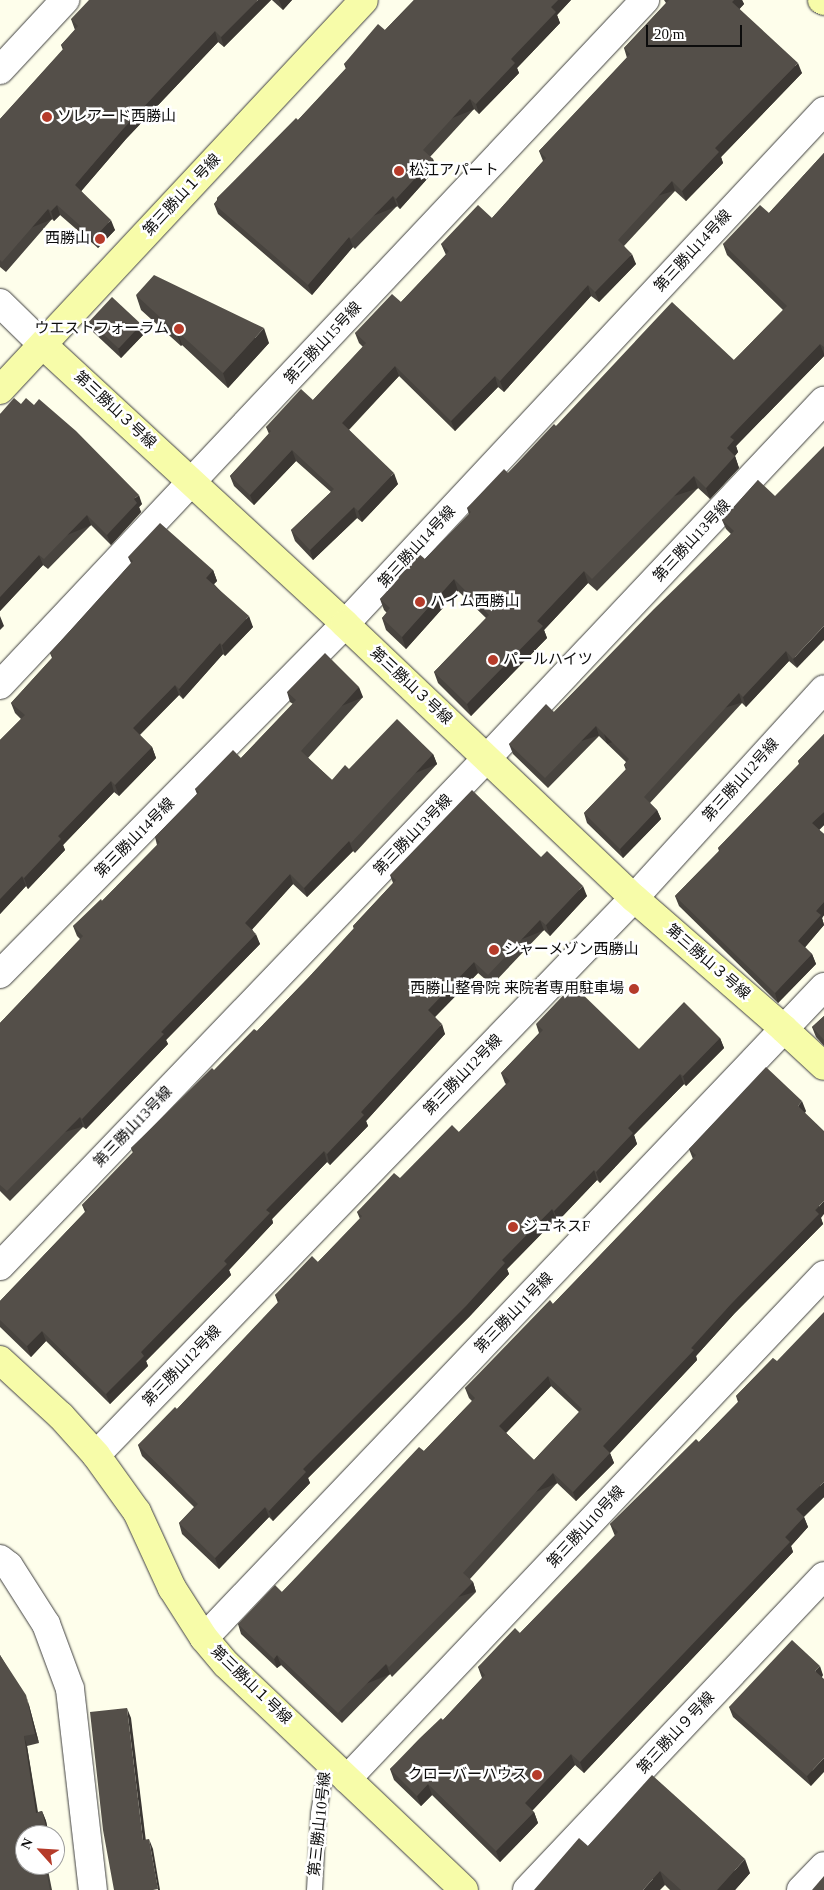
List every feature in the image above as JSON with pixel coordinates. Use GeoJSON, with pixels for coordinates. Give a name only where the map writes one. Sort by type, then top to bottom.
{"type":"FeatureCollection","features":[{"type":"Feature","properties":{"kind":"street"},"geometry":{"type":"LineString","coordinates":[[0,70],[65,0]]}},
{"type":"Feature","properties":{"kind":"street","name":"第三勝山１号線"},"geometry":{"type":"LineString","coordinates":[[0,390],[364,0]]}},
{"type":"Feature","properties":{"kind":"street","name":"第三勝山15号線"},"geometry":{"type":"LineString","coordinates":[[0,685],[646,0]]}},
{"type":"Feature","properties":{"kind":"street","name":"第三勝山14号線"},"geometry":{"type":"LineString","coordinates":[[0,974],[345,624],[824,111]]}},
{"type":"Feature","properties":{"kind":"street","name":"第三勝山３号線"},"geometry":{"type":"LineString","coordinates":[[0,303],[345,624],[634,898],[784,1028],[824,1066]]}},
{"type":"Feature","properties":{"kind":"street","name":"第三勝山13号線"},"geometry":{"type":"LineString","coordinates":[[0,1266],[487,758],[824,400]]}},
{"type":"Feature","properties":{"kind":"street","name":"第三勝山12号線"},"geometry":{"type":"LineString","coordinates":[[96,1454],[634,898],[824,690]]}},
{"type":"Feature","properties":{"kind":"street","name":"第三勝山11号線"},"geometry":{"type":"LineString","coordinates":[[204,1638],[824,987]]}},
{"type":"Feature","properties":{"kind":"street","name":"第三勝山10号線"},"geometry":{"type":"LineString","coordinates":[[348,1779],[824,1275]]}},
{"type":"Feature","properties":{"kind":"street","name":"第三勝山１号線"},"geometry":{"type":"LineString","coordinates":[[0,1360],[61,1416],[96,1454],[137,1512],[172,1588],[204,1638],[226,1664],[464,1890]]}},
{"type":"Feature","properties":{"kind":"street"},"geometry":{"type":"LineString","coordinates":[[0,1559],[9,1566],[46,1624],[70,1689],[93,1890]]}},
{"type":"Feature","properties":{"kind":"street","name":"第三勝山９号線"},"geometry":{"type":"LineString","coordinates":[[527,1890],[824,1576]]}},
{"type":"Feature","properties":{"kind":"street"},"geometry":{"type":"LineString","coordinates":[[801,1890],[824,1866]]}},
{"type":"Feature","properties":{"kind":"lane","name":"第三勝山10号線"},"geometry":{"type":"LineString","coordinates":[[314,1890],[318,1813],[327,1759]]}},
{"type":"Feature","properties":{"kind":"building"},"geometry":{"type":"Polygon","coordinates":[[[89,0],[258,0],[221,37],[215,31],[123,129],[75,185],[111,220],[94,238],[57,205],[51,211],[48,209],[2,262],[0,260],[0,119],[64,48],[61,45],[78,26],[71,19],[89,0]]]}},
{"type":"Feature","properties":{"kind":"building"},"geometry":{"type":"Polygon","coordinates":[[[414,0],[558,0],[551,7],[556,12],[511,59],[515,63],[476,104],[470,99],[423,150],[433,159],[396,199],[393,196],[351,239],[349,237],[308,285],[214,204],[218,200],[217,198],[296,118],[298,120],[347,67],[344,64],[378,24],[385,30],[414,0]]]}},
{"type":"Feature","properties":{"kind":"building"},"geometry":{"type":"Polygon","coordinates":[[[669,0],[734,0],[732,2],[798,63],[715,148],[719,152],[682,191],[672,181],[618,240],[632,254],[595,292],[588,285],[500,381],[495,376],[451,421],[395,366],[342,423],[394,473],[358,511],[354,507],[310,550],[291,530],[334,489],[292,450],[250,495],[230,476],[271,431],[266,427],[301,389],[313,400],[366,343],[355,333],[392,294],[401,302],[449,251],[441,244],[478,205],[492,218],[546,158],[539,151],[630,54],[624,48],[669,0]]]}},
{"type":"Feature","properties":{"kind":"building"},"geometry":{"type":"Polygon","coordinates":[[[824,153],[824,347],[820,344],[730,437],[734,440],[727,448],[735,456],[706,488],[694,476],[592,579],[584,571],[537,621],[543,626],[467,704],[434,672],[489,615],[454,579],[402,637],[382,618],[390,608],[380,599],[399,578],[397,575],[418,553],[425,559],[471,512],[467,508],[504,469],[508,473],[554,424],[556,426],[672,302],[734,360],[742,352],[787,306],[723,244],[760,205],[769,213],[824,153]]]}},
{"type":"Feature","properties":{"kind":"building"},"geometry":{"type":"Polygon","coordinates":[[[154,275],[264,328],[223,373],[136,295],[154,275]]]}},
{"type":"Feature","properties":{"kind":"building"},"geometry":{"type":"Polygon","coordinates":[[[112,297],[141,324],[119,348],[89,321],[112,297]]]}},
{"type":"Feature","properties":{"kind":"building"},"geometry":{"type":"Polygon","coordinates":[[[14,398],[21,404],[26,398],[34,405],[39,399],[76,431],[139,495],[134,499],[137,503],[107,535],[87,515],[44,559],[39,555],[0,597],[0,414],[14,398]]]}},
{"type":"Feature","properties":{"kind":"building"},"geometry":{"type":"Polygon","coordinates":[[[824,446],[824,626],[793,659],[786,651],[743,697],[739,693],[644,797],[657,810],[620,849],[584,813],[627,768],[624,765],[629,759],[596,726],[545,778],[509,744],[546,704],[554,712],[654,609],[734,531],[722,520],[758,480],[775,496],[824,446]]]}},
{"type":"Feature","properties":{"kind":"building"},"geometry":{"type":"Polygon","coordinates":[[[160,523],[213,570],[206,578],[249,616],[222,645],[220,643],[179,689],[175,685],[133,728],[152,747],[115,785],[111,781],[58,836],[61,839],[24,878],[22,876],[0,899],[0,740],[25,715],[11,703],[53,657],[50,653],[133,561],[128,557],[160,523]]]}},
{"type":"Feature","properties":{"kind":"building"},"geometry":{"type":"Polygon","coordinates":[[[325,653],[359,687],[301,751],[332,780],[345,765],[349,769],[397,719],[433,754],[351,843],[349,841],[304,888],[290,874],[245,923],[256,934],[161,1032],[164,1034],[82,1119],[80,1117],[7,1191],[0,1185],[0,1023],[83,936],[73,926],[101,899],[102,901],[160,842],[155,837],[199,792],[195,789],[233,750],[241,758],[296,700],[287,692],[325,653]]]}},
{"type":"Feature","properties":{"kind":"building"},"geometry":{"type":"Polygon","coordinates":[[[824,734],[824,812],[812,823],[824,834],[824,902],[816,911],[821,915],[798,941],[812,954],[775,993],[675,896],[720,850],[718,848],[800,763],[798,761],[824,734]]]}},
{"type":"Feature","properties":{"kind":"building"},"geometry":{"type":"Polygon","coordinates":[[[472,790],[541,857],[547,851],[583,886],[546,925],[540,920],[488,975],[474,962],[428,1010],[442,1024],[361,1112],[364,1115],[327,1154],[324,1151],[266,1210],[270,1213],[224,1261],[227,1264],[141,1352],[144,1356],[106,1394],[42,1331],[27,1346],[0,1320],[0,1301],[87,1210],[82,1205],[134,1151],[131,1148],[212,1068],[214,1070],[254,1029],[257,1031],[309,977],[396,880],[390,875],[472,790]]]}},
{"type":"Feature","properties":{"kind":"building"},"geometry":{"type":"Polygon","coordinates":[[[573,985],[639,1049],[684,1002],[720,1038],[683,1076],[680,1074],[628,1128],[633,1133],[596,1172],[594,1170],[554,1211],[552,1209],[502,1260],[505,1263],[466,1306],[303,1469],[306,1472],[269,1511],[265,1507],[215,1558],[179,1523],[198,1504],[138,1445],[175,1407],[177,1409],[280,1300],[275,1295],[312,1256],[318,1262],[362,1216],[357,1212],[394,1173],[400,1178],[452,1125],[459,1132],[510,1081],[501,1073],[543,1030],[536,1024],[573,985]]]}},
{"type":"Feature","properties":{"kind":"building"},"geometry":{"type":"Polygon","coordinates":[[[824,1016],[824,1040],[812,1027],[824,1016]]]}},
{"type":"Feature","properties":{"kind":"building"},"geometry":{"type":"Polygon","coordinates":[[[766,1067],[802,1101],[798,1106],[824,1131],[824,1201],[815,1210],[819,1214],[731,1304],[691,1348],[694,1350],[603,1446],[610,1453],[573,1492],[553,1473],[463,1573],[473,1582],[389,1667],[386,1664],[338,1713],[277,1655],[274,1659],[238,1624],[275,1585],[282,1592],[419,1447],[424,1451],[475,1398],[465,1388],[550,1300],[553,1304],[696,1155],[689,1149],[766,1067]],[[548,1376],[499,1426],[534,1460],[582,1409],[548,1376]]]}},
{"type":"Feature","properties":{"kind":"building"},"geometry":{"type":"Polygon","coordinates":[[[824,1312],[824,1482],[796,1509],[804,1517],[785,1537],[790,1542],[580,1762],[571,1754],[525,1803],[534,1812],[496,1851],[428,1784],[417,1796],[390,1769],[441,1718],[443,1720],[485,1675],[478,1667],[515,1628],[520,1633],[618,1532],[610,1524],[696,1439],[699,1442],[740,1400],[736,1396],[773,1358],[777,1361],[824,1312]]]}},
{"type":"Feature","properties":{"kind":"building"},"geometry":{"type":"Polygon","coordinates":[[[792,1640],[820,1666],[815,1671],[824,1679],[824,1758],[807,1776],[729,1707],[792,1640]]]}},
{"type":"Feature","properties":{"kind":"building"},"geometry":{"type":"Polygon","coordinates":[[[0,1655],[26,1695],[35,1734],[24,1736],[36,1813],[42,1811],[46,1825],[15,1825],[15,1875],[47,1875],[50,1890],[0,1890],[0,1655]]]}},
{"type":"Feature","properties":{"kind":"building"},"geometry":{"type":"Polygon","coordinates":[[[127,1708],[143,1840],[149,1839],[158,1889],[153,1890],[114,1890],[103,1830],[90,1712],[127,1708]]]}},
{"type":"Feature","properties":{"kind":"building"},"geometry":{"type":"Polygon","coordinates":[[[652,1775],[745,1859],[717,1890],[681,1890],[660,1871],[643,1890],[534,1890],[579,1838],[588,1846],[652,1775]]]}},
{"type":"Feature","properties":{"kind":"building"},"geometry":{"type":"Polygon","coordinates":[[[824,1876],[824,1890],[812,1890],[824,1876]]]}},
{"type":"Feature","properties":{"kind":"place","name":"ソレアード西勝山"},"geometry":{"type":"Point","coordinates":[47,117]}},
{"type":"Feature","properties":{"kind":"place","name":"松江アパート"},"geometry":{"type":"Point","coordinates":[399,171]}},
{"type":"Feature","properties":{"kind":"place","name":"西勝山"},"geometry":{"type":"Point","coordinates":[100,239]}},
{"type":"Feature","properties":{"kind":"place","name":"ウエストフォーラム"},"geometry":{"type":"Point","coordinates":[179,329]}},
{"type":"Feature","properties":{"kind":"place","name":"ハイム西勝山"},"geometry":{"type":"Point","coordinates":[420,602]}},
{"type":"Feature","properties":{"kind":"place","name":"パールハイツ"},"geometry":{"type":"Point","coordinates":[493,660]}},
{"type":"Feature","properties":{"kind":"place","name":"シャーメゾン西勝山"},"geometry":{"type":"Point","coordinates":[494,950]}},
{"type":"Feature","properties":{"kind":"place","name":"西勝山整骨院 来院者専用駐車場"},"geometry":{"type":"Point","coordinates":[634,989]}},
{"type":"Feature","properties":{"kind":"place","name":"ジュネスF"},"geometry":{"type":"Point","coordinates":[513,1227]}},
{"type":"Feature","properties":{"kind":"place","name":"クローバーハウス"},"geometry":{"type":"Point","coordinates":[537,1775]}}]}
